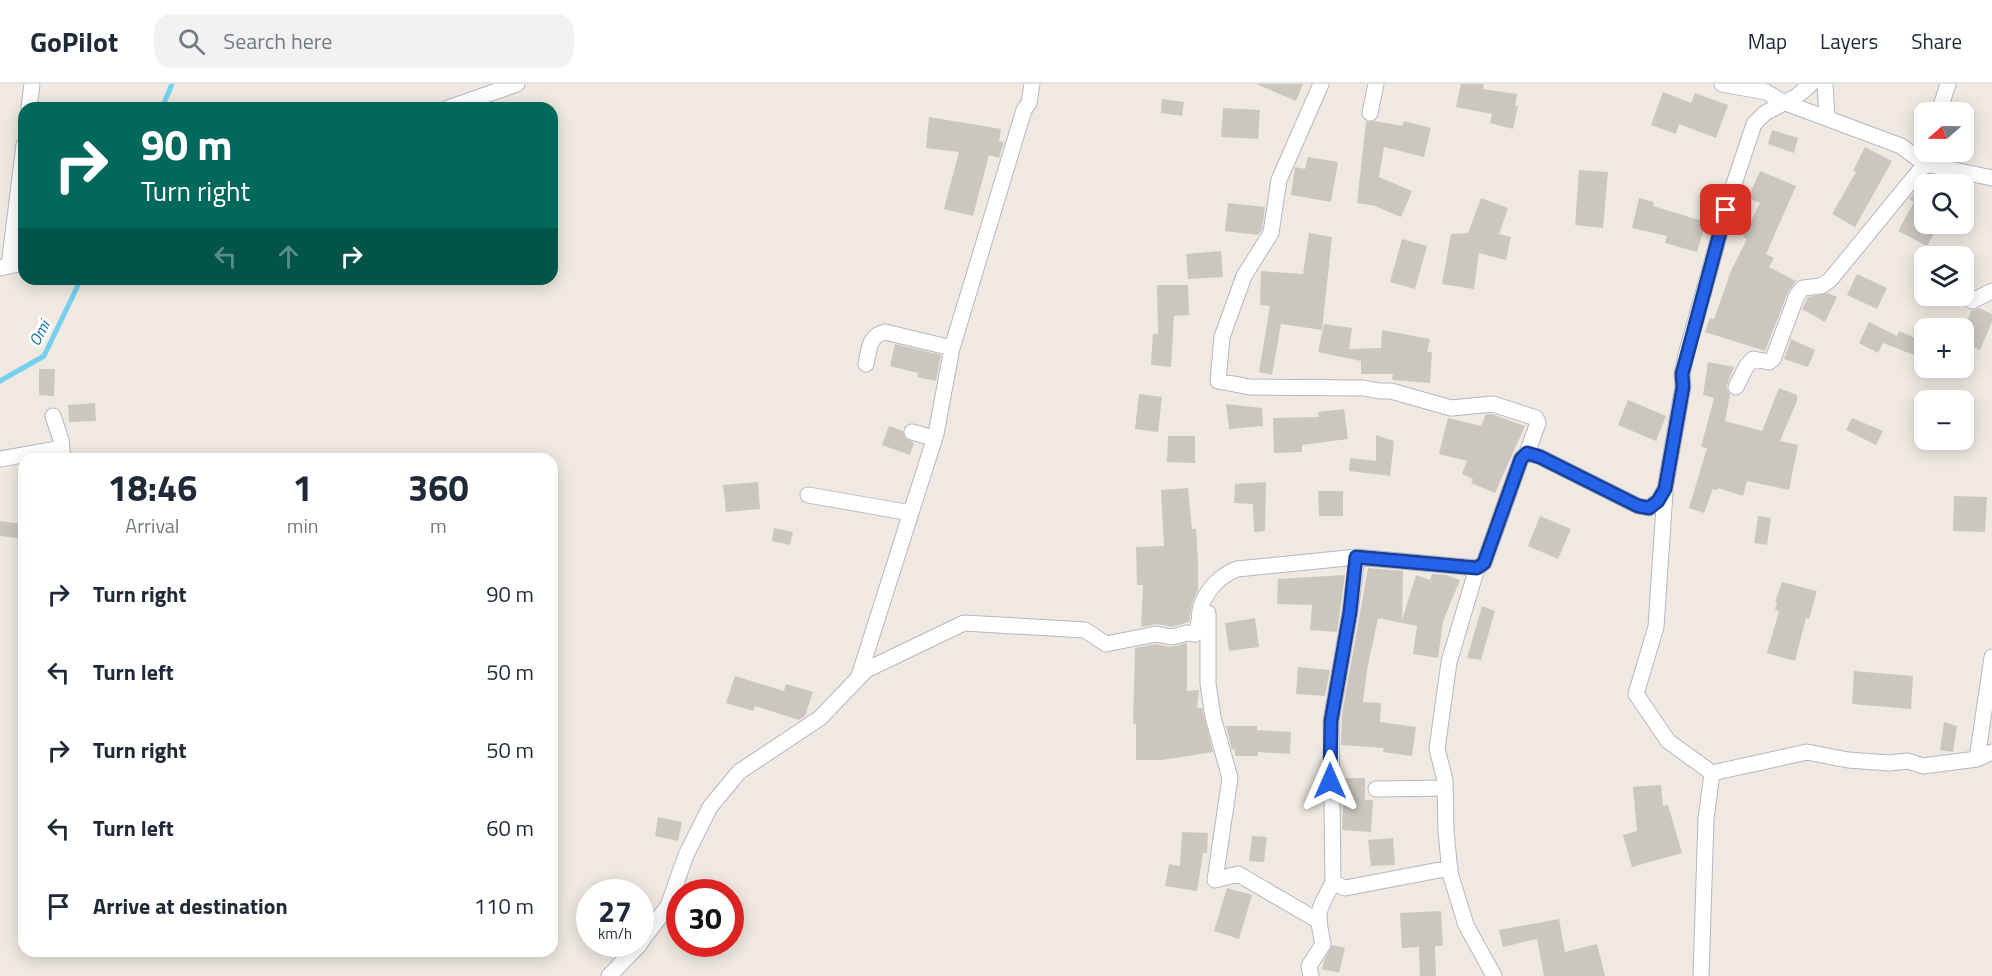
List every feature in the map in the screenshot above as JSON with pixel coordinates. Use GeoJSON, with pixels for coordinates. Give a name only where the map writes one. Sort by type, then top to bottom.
{"type":"FeatureCollection","features":[{"type":"Feature","properties":{"kind":"street"},"geometry":{"type":"LineString","coordinates":[[30,102],[32,84]]}},
{"type":"Feature","properties":{"kind":"street"},"geometry":{"type":"LineString","coordinates":[[465,102],[517,84]]}},
{"type":"Feature","properties":{"kind":"street"},"geometry":{"type":"LineString","coordinates":[[859,676],[936,434],[952,348],[1024,110],[1029,103],[1032,84]]}},
{"type":"Feature","properties":{"kind":"street"},"geometry":{"type":"LineString","coordinates":[[1321,84],[1278,180],[1270,233],[1244,276],[1222,337],[1218,381],[1250,387],[1364,388],[1391,391],[1451,408],[1493,404],[1536,418],[1539,423],[1527,453],[1521,459],[1484,563],[1477,568],[1449,662],[1437,749],[1445,780],[1449,868],[1466,925],[1494,976]]}},
{"type":"Feature","properties":{"kind":"street"},"geometry":{"type":"LineString","coordinates":[[1370,113],[1376,84]]}},
{"type":"Feature","properties":{"kind":"street"},"geometry":{"type":"LineString","coordinates":[[1722,84],[1766,92],[1783,102],[1914,152]]}},
{"type":"Feature","properties":{"kind":"street"},"geometry":{"type":"LineString","coordinates":[[1811,84],[1797,96],[1765,113],[1754,124],[1732,190],[1682,374],[1683,387],[1665,489],[1656,627],[1636,694],[1668,741],[1712,773],[1807,753],[1848,760],[1889,763],[1908,761],[1923,766],[1977,759],[1992,752]]}},
{"type":"Feature","properties":{"kind":"street"},"geometry":{"type":"LineString","coordinates":[[1825,84],[1827,118]]}},
{"type":"Feature","properties":{"kind":"street"},"geometry":{"type":"LineString","coordinates":[[1942,102],[1948,84]]}},
{"type":"Feature","properties":{"kind":"street"},"geometry":{"type":"LineString","coordinates":[[1736,387],[1746,367],[1753,359],[1769,362],[1773,359],[1797,295],[1803,288],[1821,286],[1830,280],[1924,162]]}},
{"type":"Feature","properties":{"kind":"street"},"geometry":{"type":"LineString","coordinates":[[1940,162],[1992,178]]}},
{"type":"Feature","properties":{"kind":"street"},"geometry":{"type":"LineString","coordinates":[[11,266],[18,201]]}},
{"type":"Feature","properties":{"kind":"street"},"geometry":{"type":"LineString","coordinates":[[1974,300],[1992,291]]}},
{"type":"Feature","properties":{"kind":"street"},"geometry":{"type":"LineString","coordinates":[[866,364],[872,339],[878,333],[885,332],[952,348]]}},
{"type":"Feature","properties":{"kind":"street"},"geometry":{"type":"LineString","coordinates":[[53,416],[63,453]]}},
{"type":"Feature","properties":{"kind":"street"},"geometry":{"type":"LineString","coordinates":[[912,432],[930,437],[936,434]]}},
{"type":"Feature","properties":{"kind":"street"},"geometry":{"type":"LineString","coordinates":[[1527,453],[1540,457],[1638,506],[1649,508],[1658,501],[1665,489]]}},
{"type":"Feature","properties":{"kind":"street"},"geometry":{"type":"LineString","coordinates":[[0,459],[18,458]]}},
{"type":"Feature","properties":{"kind":"street"},"geometry":{"type":"LineString","coordinates":[[808,495],[911,513]]}},
{"type":"Feature","properties":{"kind":"street"},"geometry":{"type":"LineString","coordinates":[[654,924],[668,906],[686,855],[710,807],[739,772],[820,718],[866,670],[964,623],[1085,630],[1106,644],[1156,634],[1172,637],[1187,633],[1195,634],[1199,628],[1201,606],[1215,583],[1225,573],[1237,569],[1356,557],[1477,568]]}},
{"type":"Feature","properties":{"kind":"street"},"geometry":{"type":"LineString","coordinates":[[1311,976],[1309,966],[1323,944],[1317,920],[1319,908],[1333,883],[1331,721],[1352,600],[1356,557]]}},
{"type":"Feature","properties":{"kind":"street"},"geometry":{"type":"LineString","coordinates":[[1208,594],[1208,684],[1213,717],[1230,778],[1215,880],[1238,874],[1317,920]]}},
{"type":"Feature","properties":{"kind":"street"},"geometry":{"type":"LineString","coordinates":[[1977,759],[1992,657]]}},
{"type":"Feature","properties":{"kind":"street"},"geometry":{"type":"LineString","coordinates":[[1701,976],[1706,819],[1712,773]]}},
{"type":"Feature","properties":{"kind":"street"},"geometry":{"type":"LineString","coordinates":[[1376,789],[1445,788]]}},
{"type":"Feature","properties":{"kind":"street"},"geometry":{"type":"LineString","coordinates":[[1333,883],[1345,888],[1449,868]]}},
{"type":"Feature","properties":{"kind":"street"},"geometry":{"type":"LineString","coordinates":[[609,976],[627,957]]}},
{"type":"Feature","properties":{"kind":"building"},"geometry":{"type":"Polygon","coordinates":[[[1256,84],[1303,84],[1296,101],[1256,84]]]}},
{"type":"Feature","properties":{"kind":"building"},"geometry":{"type":"Polygon","coordinates":[[[1461,84],[1484,84],[1483,89],[1517,94],[1515,106],[1518,106],[1513,129],[1490,123],[1492,114],[1456,107],[1461,84]]]}},
{"type":"Feature","properties":{"kind":"building"},"geometry":{"type":"Polygon","coordinates":[[[1663,92],[1691,103],[1695,93],[1728,105],[1716,138],[1679,124],[1676,134],[1651,125],[1663,92]]]}},
{"type":"Feature","properties":{"kind":"building"},"geometry":{"type":"Polygon","coordinates":[[[1162,99],[1184,102],[1182,116],[1161,113],[1162,99]]]}},
{"type":"Feature","properties":{"kind":"building"},"geometry":{"type":"Polygon","coordinates":[[[1223,108],[1260,110],[1258,139],[1221,137],[1223,108]]]}},
{"type":"Feature","properties":{"kind":"building"},"geometry":{"type":"Polygon","coordinates":[[[929,117],[1001,129],[999,141],[1004,142],[999,158],[989,155],[973,216],[944,209],[959,152],[926,148],[929,117]]]}},
{"type":"Feature","properties":{"kind":"building"},"geometry":{"type":"Polygon","coordinates":[[[1375,121],[1402,126],[1404,121],[1431,128],[1424,157],[1384,147],[1379,177],[1412,191],[1401,217],[1375,206],[1357,203],[1366,122],[1375,121]]]}},
{"type":"Feature","properties":{"kind":"building"},"geometry":{"type":"Polygon","coordinates":[[[1772,130],[1798,138],[1794,153],[1768,144],[1772,130]]]}},
{"type":"Feature","properties":{"kind":"building"},"geometry":{"type":"Polygon","coordinates":[[[1865,147],[1892,161],[1855,227],[1832,214],[1856,172],[1853,171],[1865,147]]]}},
{"type":"Feature","properties":{"kind":"building"},"geometry":{"type":"Polygon","coordinates":[[[1308,157],[1338,162],[1331,202],[1291,195],[1295,167],[1305,169],[1308,157]]]}},
{"type":"Feature","properties":{"kind":"building"},"geometry":{"type":"Polygon","coordinates":[[[1579,170],[1608,172],[1603,228],[1575,225],[1579,170]]]}},
{"type":"Feature","properties":{"kind":"building"},"geometry":{"type":"Polygon","coordinates":[[[1760,171],[1796,186],[1766,254],[1774,258],[1769,267],[1796,281],[1788,292],[1765,351],[1705,332],[1710,318],[1714,319],[1731,271],[1747,239],[1743,237],[1760,203],[1748,198],[1760,171]]]}},
{"type":"Feature","properties":{"kind":"building"},"geometry":{"type":"Polygon","coordinates":[[[1481,198],[1508,208],[1499,234],[1511,237],[1506,260],[1479,253],[1474,289],[1442,284],[1451,234],[1468,233],[1481,198]]]}},
{"type":"Feature","properties":{"kind":"building"},"geometry":{"type":"Polygon","coordinates":[[[1639,198],[1654,202],[1653,206],[1706,222],[1697,252],[1665,243],[1667,236],[1632,228],[1639,198]]]}},
{"type":"Feature","properties":{"kind":"building"},"geometry":{"type":"Polygon","coordinates":[[[1914,202],[1914,234],[1934,234],[1927,246],[1898,231],[1914,202]]]}},
{"type":"Feature","properties":{"kind":"building"},"geometry":{"type":"Polygon","coordinates":[[[1228,203],[1265,207],[1262,230],[1258,235],[1225,231],[1228,203]]]}},
{"type":"Feature","properties":{"kind":"building"},"geometry":{"type":"Polygon","coordinates":[[[1309,233],[1332,237],[1322,330],[1281,324],[1272,375],[1259,372],[1270,306],[1260,305],[1261,271],[1303,274],[1309,233]]]}},
{"type":"Feature","properties":{"kind":"building"},"geometry":{"type":"Polygon","coordinates":[[[1402,239],[1427,246],[1415,289],[1390,282],[1402,239]]]}},
{"type":"Feature","properties":{"kind":"building"},"geometry":{"type":"Polygon","coordinates":[[[1221,251],[1223,277],[1188,279],[1186,254],[1221,251]]]}},
{"type":"Feature","properties":{"kind":"building"},"geometry":{"type":"Polygon","coordinates":[[[1857,274],[1887,288],[1877,309],[1847,295],[1857,274]]]}},
{"type":"Feature","properties":{"kind":"building"},"geometry":{"type":"Polygon","coordinates":[[[1157,285],[1188,285],[1189,315],[1174,316],[1171,367],[1151,365],[1153,334],[1158,334],[1157,285]]]}},
{"type":"Feature","properties":{"kind":"building"},"geometry":{"type":"Polygon","coordinates":[[[1828,293],[1837,297],[1825,322],[1802,309],[1808,297],[1828,293]]]}},
{"type":"Feature","properties":{"kind":"building"},"geometry":{"type":"Polygon","coordinates":[[[1979,308],[1992,314],[1992,322],[1980,350],[1974,347],[1974,318],[1968,318],[1971,311],[1979,308]]]}},
{"type":"Feature","properties":{"kind":"building"},"geometry":{"type":"Polygon","coordinates":[[[1869,322],[1897,336],[1899,331],[1914,338],[1914,355],[1883,343],[1878,353],[1859,343],[1869,322]]]}},
{"type":"Feature","properties":{"kind":"building"},"geometry":{"type":"Polygon","coordinates":[[[1324,324],[1352,328],[1349,349],[1381,348],[1382,330],[1430,339],[1427,352],[1432,352],[1430,383],[1392,380],[1393,374],[1361,374],[1361,361],[1318,352],[1324,324]]]}},
{"type":"Feature","properties":{"kind":"building"},"geometry":{"type":"Polygon","coordinates":[[[1791,339],[1815,350],[1808,367],[1784,359],[1791,339]]]}},
{"type":"Feature","properties":{"kind":"building"},"geometry":{"type":"Polygon","coordinates":[[[895,344],[941,355],[936,381],[917,377],[918,373],[890,366],[895,344]]]}},
{"type":"Feature","properties":{"kind":"building"},"geometry":{"type":"Polygon","coordinates":[[[1708,362],[1734,367],[1726,387],[1730,394],[1725,421],[1762,431],[1779,388],[1797,395],[1797,401],[1780,441],[1798,445],[1789,490],[1747,481],[1743,496],[1718,488],[1713,489],[1704,513],[1689,508],[1707,448],[1701,447],[1714,398],[1703,395],[1708,362]]]}},
{"type":"Feature","properties":{"kind":"building"},"geometry":{"type":"Polygon","coordinates":[[[39,369],[55,369],[54,396],[39,395],[39,369]]]}},
{"type":"Feature","properties":{"kind":"building"},"geometry":{"type":"Polygon","coordinates":[[[1139,394],[1162,397],[1158,432],[1135,429],[1139,394]]]}},
{"type":"Feature","properties":{"kind":"building"},"geometry":{"type":"Polygon","coordinates":[[[1628,400],[1666,416],[1656,441],[1618,425],[1628,400]]]}},
{"type":"Feature","properties":{"kind":"building"},"geometry":{"type":"Polygon","coordinates":[[[95,403],[96,421],[69,422],[68,405],[95,403]]]}},
{"type":"Feature","properties":{"kind":"building"},"geometry":{"type":"Polygon","coordinates":[[[1226,404],[1262,408],[1263,426],[1229,429],[1226,404]]]}},
{"type":"Feature","properties":{"kind":"building"},"geometry":{"type":"Polygon","coordinates":[[[1344,409],[1348,439],[1302,445],[1302,452],[1274,453],[1273,418],[1319,417],[1318,412],[1344,409]]]}},
{"type":"Feature","properties":{"kind":"building"},"geometry":{"type":"Polygon","coordinates":[[[1486,414],[1525,426],[1495,493],[1471,483],[1473,479],[1462,474],[1467,461],[1439,454],[1448,418],[1481,426],[1486,414]]]}},
{"type":"Feature","properties":{"kind":"building"},"geometry":{"type":"Polygon","coordinates":[[[1852,418],[1883,431],[1876,445],[1846,430],[1852,418]]]}},
{"type":"Feature","properties":{"kind":"building"},"geometry":{"type":"Polygon","coordinates":[[[889,426],[903,431],[905,438],[914,443],[910,455],[882,445],[889,426]]]}},
{"type":"Feature","properties":{"kind":"building"},"geometry":{"type":"Polygon","coordinates":[[[1376,435],[1394,441],[1390,476],[1349,471],[1350,458],[1376,461],[1376,435]]]}},
{"type":"Feature","properties":{"kind":"building"},"geometry":{"type":"Polygon","coordinates":[[[1168,436],[1195,436],[1195,463],[1167,462],[1168,436]]]}},
{"type":"Feature","properties":{"kind":"building"},"geometry":{"type":"Polygon","coordinates":[[[758,482],[760,509],[726,512],[723,485],[758,482]]]}},
{"type":"Feature","properties":{"kind":"building"},"geometry":{"type":"Polygon","coordinates":[[[1266,482],[1265,531],[1254,532],[1253,504],[1234,503],[1235,484],[1266,482]]]}},
{"type":"Feature","properties":{"kind":"building"},"geometry":{"type":"Polygon","coordinates":[[[1188,488],[1192,529],[1196,529],[1198,562],[1198,590],[1192,604],[1189,622],[1172,627],[1157,624],[1141,627],[1143,585],[1137,585],[1136,547],[1164,546],[1161,490],[1188,488]]]}},
{"type":"Feature","properties":{"kind":"building"},"geometry":{"type":"Polygon","coordinates":[[[1318,491],[1343,491],[1343,516],[1319,516],[1318,491]]]}},
{"type":"Feature","properties":{"kind":"building"},"geometry":{"type":"Polygon","coordinates":[[[1954,496],[1987,497],[1985,532],[1953,531],[1954,496]]]}},
{"type":"Feature","properties":{"kind":"building"},"geometry":{"type":"Polygon","coordinates":[[[1540,516],[1571,529],[1558,559],[1528,546],[1540,516]]]}},
{"type":"Feature","properties":{"kind":"building"},"geometry":{"type":"Polygon","coordinates":[[[1758,516],[1771,518],[1767,545],[1754,543],[1758,516]]]}},
{"type":"Feature","properties":{"kind":"building"},"geometry":{"type":"Polygon","coordinates":[[[0,521],[18,523],[18,538],[0,536],[0,521]]]}},
{"type":"Feature","properties":{"kind":"building"},"geometry":{"type":"Polygon","coordinates":[[[774,528],[793,532],[790,545],[772,541],[774,528]]]}},
{"type":"Feature","properties":{"kind":"building"},"geometry":{"type":"Polygon","coordinates":[[[1368,568],[1403,571],[1402,620],[1416,575],[1430,580],[1432,574],[1447,575],[1460,580],[1443,621],[1438,658],[1413,654],[1417,626],[1378,618],[1363,702],[1381,703],[1380,722],[1416,727],[1412,756],[1383,752],[1384,748],[1341,745],[1342,714],[1368,568]]]}},
{"type":"Feature","properties":{"kind":"building"},"geometry":{"type":"Polygon","coordinates":[[[1345,575],[1337,632],[1310,630],[1312,605],[1277,604],[1278,579],[1345,575]]]}},
{"type":"Feature","properties":{"kind":"building"},"geometry":{"type":"Polygon","coordinates":[[[1782,582],[1817,591],[1809,619],[1806,618],[1795,661],[1767,653],[1779,611],[1775,610],[1777,602],[1775,602],[1782,582]]]}},
{"type":"Feature","properties":{"kind":"building"},"geometry":{"type":"Polygon","coordinates":[[[1482,606],[1495,611],[1481,660],[1467,658],[1482,606]]]}},
{"type":"Feature","properties":{"kind":"building"},"geometry":{"type":"Polygon","coordinates":[[[1255,618],[1259,647],[1229,651],[1225,623],[1255,618]]]}},
{"type":"Feature","properties":{"kind":"building"},"geometry":{"type":"Polygon","coordinates":[[[1187,643],[1187,691],[1199,690],[1197,708],[1202,708],[1213,752],[1162,760],[1136,760],[1136,724],[1133,724],[1135,648],[1156,644],[1171,647],[1187,643]]]}},
{"type":"Feature","properties":{"kind":"building"},"geometry":{"type":"Polygon","coordinates":[[[1298,667],[1330,670],[1325,696],[1296,694],[1298,667]]]}},
{"type":"Feature","properties":{"kind":"building"},"geometry":{"type":"Polygon","coordinates":[[[1854,671],[1913,676],[1911,709],[1852,704],[1854,671]]]}},
{"type":"Feature","properties":{"kind":"building"},"geometry":{"type":"Polygon","coordinates":[[[735,676],[784,691],[786,684],[813,692],[805,716],[799,720],[755,706],[753,711],[726,703],[735,676]]]}},
{"type":"Feature","properties":{"kind":"building"},"geometry":{"type":"Polygon","coordinates":[[[1944,722],[1957,726],[1953,752],[1940,750],[1944,722]]]}},
{"type":"Feature","properties":{"kind":"building"},"geometry":{"type":"Polygon","coordinates":[[[1226,726],[1257,726],[1257,730],[1291,732],[1290,754],[1258,752],[1258,756],[1235,756],[1235,749],[1232,750],[1226,726]]]}},
{"type":"Feature","properties":{"kind":"building"},"geometry":{"type":"Polygon","coordinates":[[[1344,778],[1365,778],[1365,800],[1373,800],[1371,832],[1342,830],[1344,778]]]}},
{"type":"Feature","properties":{"kind":"building"},"geometry":{"type":"Polygon","coordinates":[[[1661,785],[1663,806],[1668,805],[1682,853],[1632,867],[1623,835],[1637,831],[1633,787],[1661,785]]]}},
{"type":"Feature","properties":{"kind":"building"},"geometry":{"type":"Polygon","coordinates":[[[658,817],[682,822],[678,841],[655,836],[658,817]]]}},
{"type":"Feature","properties":{"kind":"building"},"geometry":{"type":"Polygon","coordinates":[[[1182,832],[1208,833],[1207,853],[1203,853],[1197,891],[1165,886],[1169,864],[1180,866],[1182,832]]]}},
{"type":"Feature","properties":{"kind":"building"},"geometry":{"type":"Polygon","coordinates":[[[1252,836],[1267,837],[1264,862],[1249,861],[1252,836]]]}},
{"type":"Feature","properties":{"kind":"building"},"geometry":{"type":"Polygon","coordinates":[[[1393,838],[1395,865],[1371,866],[1368,840],[1393,838]]]}},
{"type":"Feature","properties":{"kind":"building"},"geometry":{"type":"Polygon","coordinates":[[[1227,888],[1252,895],[1239,939],[1214,931],[1227,888]]]}},
{"type":"Feature","properties":{"kind":"building"},"geometry":{"type":"Polygon","coordinates":[[[1441,911],[1443,946],[1435,946],[1436,976],[1420,976],[1419,947],[1402,948],[1400,913],[1441,911]]]}},
{"type":"Feature","properties":{"kind":"building"},"geometry":{"type":"Polygon","coordinates":[[[1559,919],[1565,952],[1597,944],[1605,976],[1544,976],[1537,939],[1503,947],[1499,930],[1559,919]]]}},
{"type":"Feature","properties":{"kind":"building"},"geometry":{"type":"Polygon","coordinates":[[[1332,945],[1345,948],[1339,973],[1322,969],[1332,945]]]}},
{"type":"Feature","properties":{"kind":"waterway","name":"Omi"},"geometry":{"type":"LineString","coordinates":[[164,102],[172,84]]}},
{"type":"Feature","properties":{"kind":"waterway","name":"Omi"},"geometry":{"type":"LineString","coordinates":[[0,381],[44,356],[78,285]]}},
{"type":"Feature","properties":{"kind":"route"},"geometry":{"type":"LineString","coordinates":[[1330,781],[1331,721],[1350,612],[1357,566],[1356,557],[1477,568],[1484,563],[1521,459],[1527,453],[1540,457],[1638,506],[1649,508],[1658,501],[1665,489],[1683,387],[1682,374],[1686,355],[1726,210]]}}]}
